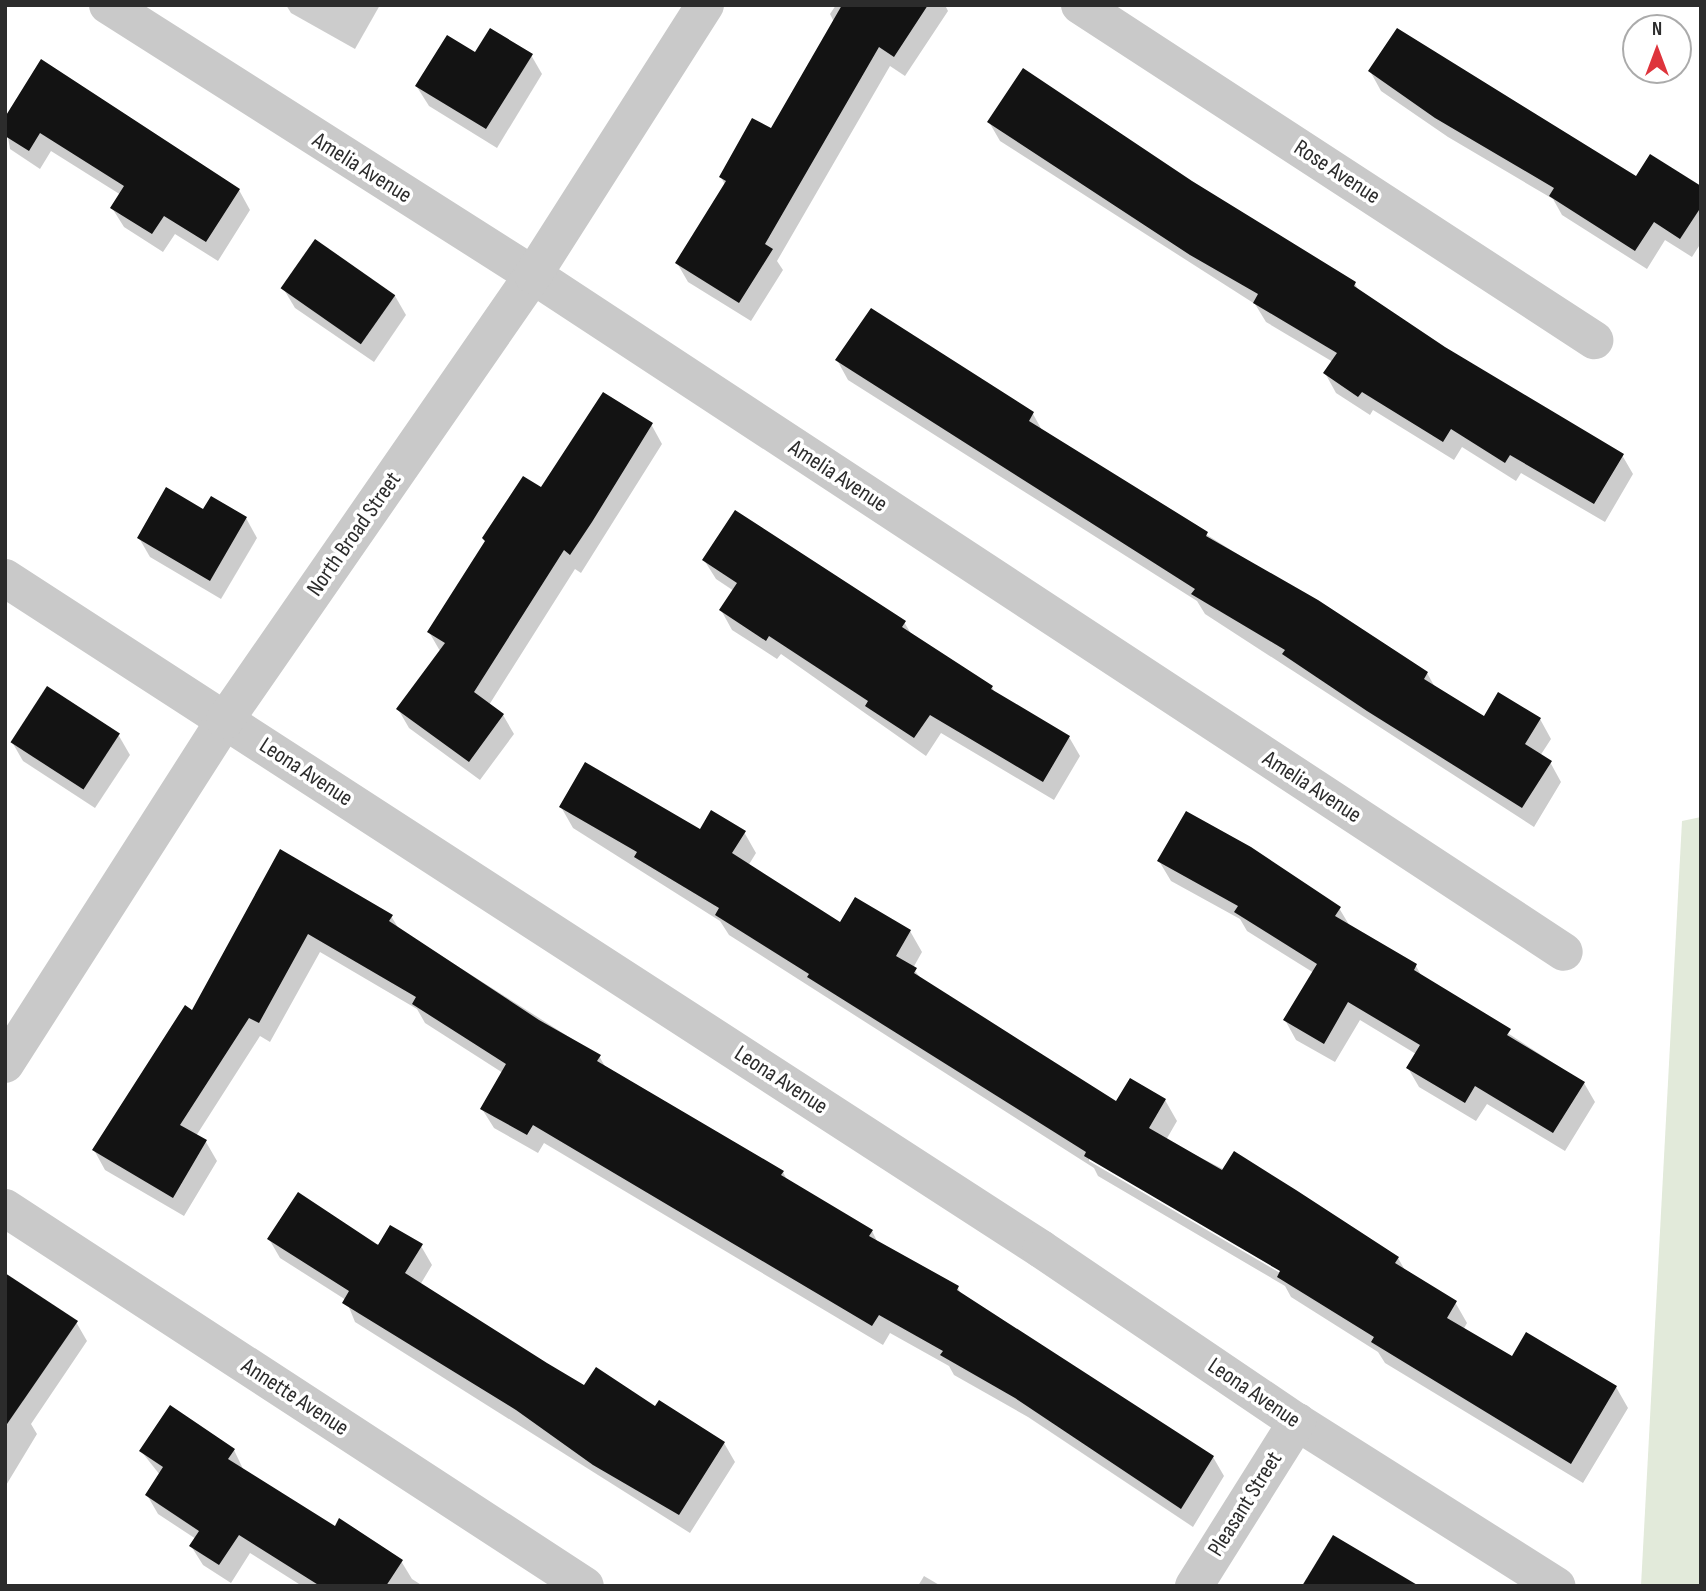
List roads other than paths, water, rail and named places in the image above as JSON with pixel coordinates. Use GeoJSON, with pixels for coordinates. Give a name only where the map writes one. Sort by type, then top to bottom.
{"type":"FeatureCollection","features":[{"type":"Feature","properties":{"kind":"street","name":"Amelia Avenue"},"geometry":{"type":"LineString","coordinates":[[108,5],[533,275],[1564,952]]}},
{"type":"Feature","properties":{"kind":"street","name":"North Broad Street"},"geometry":{"type":"LineString","coordinates":[[5,1064],[225,720],[533,275],[705,5]]}},
{"type":"Feature","properties":{"kind":"street","name":"Rose Avenue"},"geometry":{"type":"LineString","coordinates":[[1080,5],[1594,340]]}},
{"type":"Feature","properties":{"kind":"street","name":"Leona Avenue"},"geometry":{"type":"LineString","coordinates":[[5,578],[1041,1249],[1297,1422],[1556,1586]]}},
{"type":"Feature","properties":{"kind":"street","name":"Annette Avenue"},"geometry":{"type":"LineString","coordinates":[[5,1208],[585,1586]]}},
{"type":"Feature","properties":{"kind":"street","name":"Pleasant Street"},"geometry":{"type":"LineString","coordinates":[[1194,1586],[1297,1422]]}}]}
